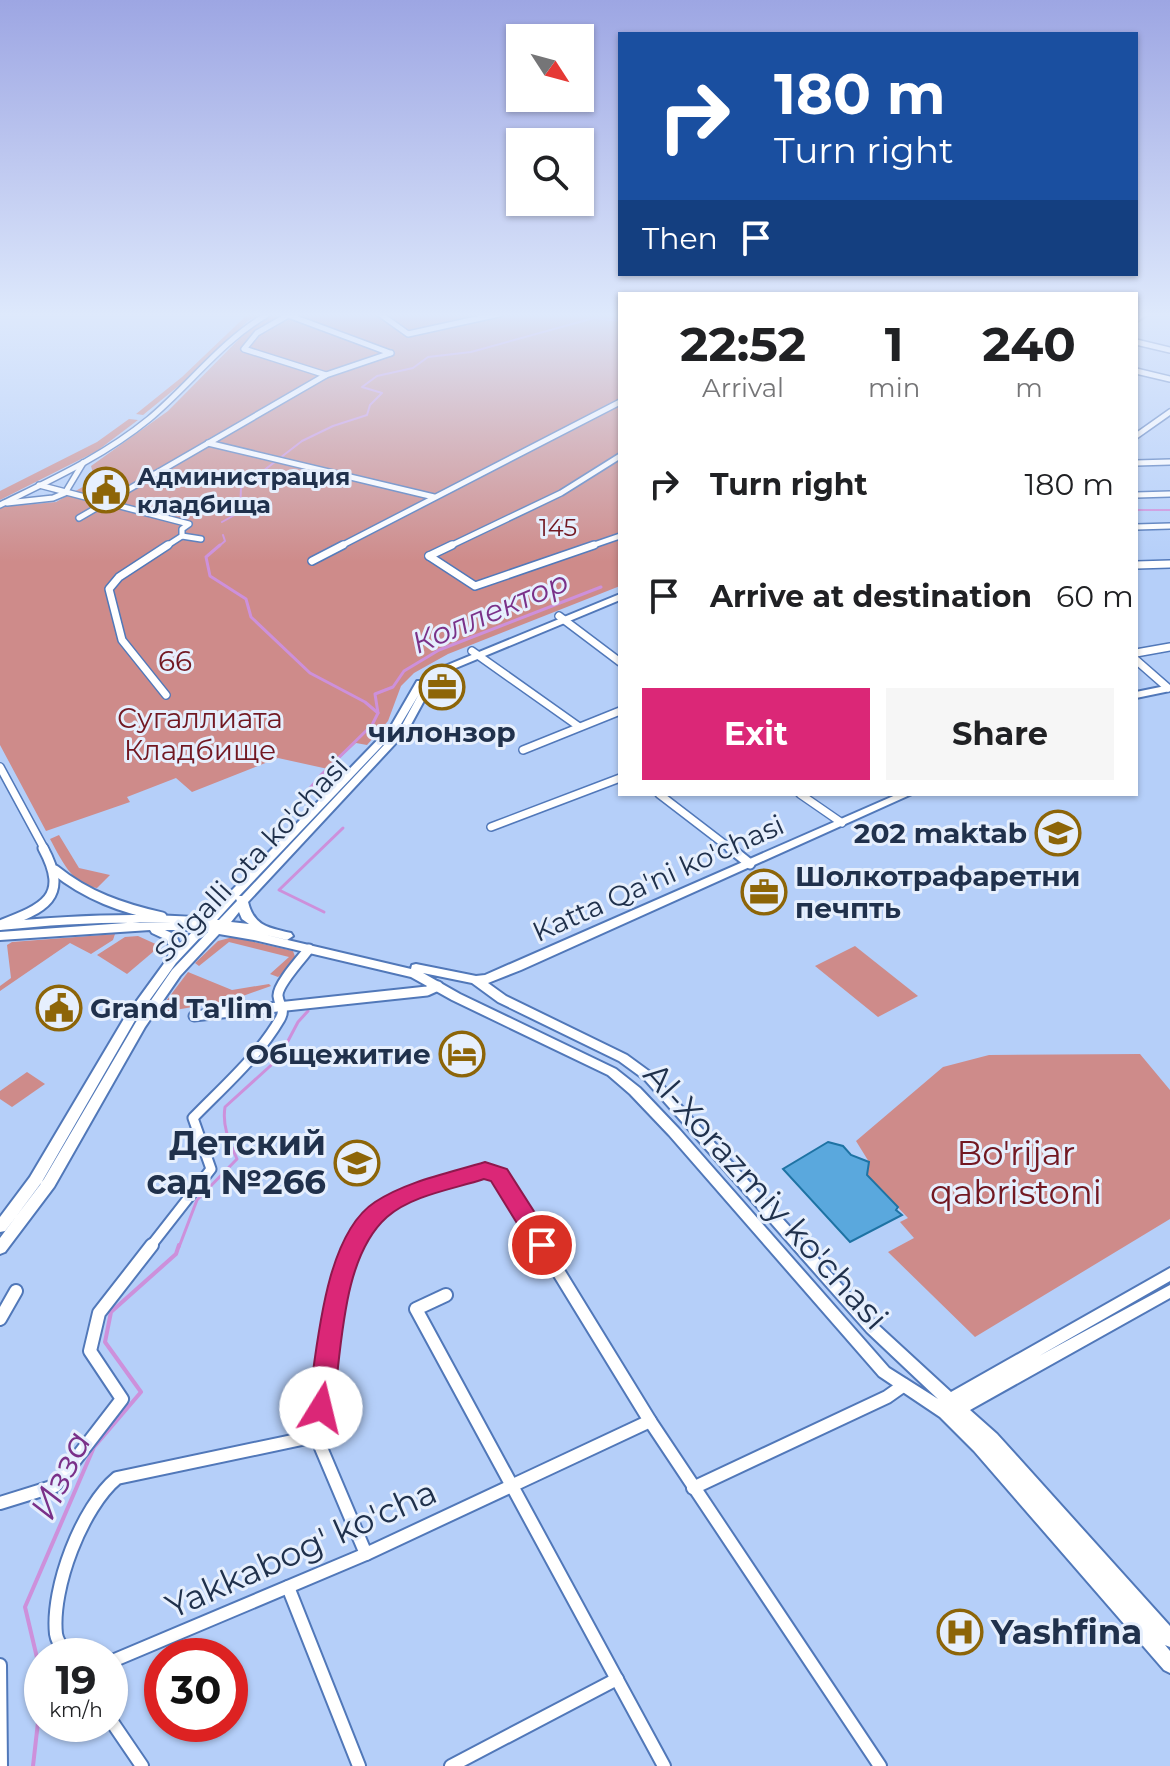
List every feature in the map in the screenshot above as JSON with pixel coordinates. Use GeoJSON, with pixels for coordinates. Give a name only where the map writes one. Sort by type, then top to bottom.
{"type":"FeatureCollection","features":[{"type":"Feature","properties":{"kind":"main road","name":"So'galli ota ko'chasi"},"geometry":{"type":"LineString","coordinates":[[0,1248],[49,1183],[156,999],[212,925],[395,727],[427,677],[474,652],[618,595]]}},
{"type":"Feature","properties":{"kind":"main road","name":"So'galli ota ko'chasi"},"geometry":{"type":"LineString","coordinates":[[0,1227],[35,1181],[129,1020],[172,960],[242,899],[405,728],[428,685],[474,652]]}},
{"type":"Feature","properties":{"kind":"main road"},"geometry":{"type":"LineString","coordinates":[[1138,695],[1169,688]]}},
{"type":"Feature","properties":{"kind":"main road","name":"Katta Qa'ni ko'chasi"},"geometry":{"type":"LineString","coordinates":[[517,967],[903,796]]}},
{"type":"Feature","properties":{"kind":"main road"},"geometry":{"type":"LineString","coordinates":[[242,899],[246,916],[265,930]]}},
{"type":"Feature","properties":{"kind":"main road"},"geometry":{"type":"LineString","coordinates":[[0,926],[80,919],[166,918],[265,930],[462,978],[481,987]]}},
{"type":"Feature","properties":{"kind":"main road"},"geometry":{"type":"LineString","coordinates":[[0,936],[140,926],[212,925]]}},
{"type":"Feature","properties":{"kind":"main road","name":"Al-Xorazmiy ko'chasi"},"geometry":{"type":"LineString","coordinates":[[212,925],[412,973],[456,997],[571,1050],[629,1085],[674,1132],[884,1372],[904,1385],[952,1406],[980,1446],[1170,1664]]}},
{"type":"Feature","properties":{"kind":"main road"},"geometry":{"type":"LineString","coordinates":[[140,926],[172,938],[175,947],[172,960]]}},
{"type":"Feature","properties":{"kind":"main road"},"geometry":{"type":"LineString","coordinates":[[462,978],[451,985],[456,997],[517,967]]}},
{"type":"Feature","properties":{"kind":"main road"},"geometry":{"type":"LineString","coordinates":[[481,987],[517,967]]}},
{"type":"Feature","properties":{"kind":"main road"},"geometry":{"type":"LineString","coordinates":[[502,999],[500,986],[504,976]]}},
{"type":"Feature","properties":{"kind":"main road","name":"Al-Xorazmiy ko'chasi"},"geometry":{"type":"LineString","coordinates":[[481,987],[623,1058],[649,1077],[872,1328],[952,1406],[1170,1639]]}},
{"type":"Feature","properties":{"kind":"main road"},"geometry":{"type":"LineString","coordinates":[[952,1406],[1170,1274]]}},
{"type":"Feature","properties":{"kind":"main road"},"geometry":{"type":"LineString","coordinates":[[952,1406],[1170,1291]]}},
{"type":"Feature","properties":{"kind":"street"},"geometry":{"type":"LineString","coordinates":[[1,504],[83,463],[148,419],[172,396]]}},
{"type":"Feature","properties":{"kind":"street"},"geometry":{"type":"LineString","coordinates":[[79,518],[289,396]]}},
{"type":"Feature","properties":{"kind":"street"},"geometry":{"type":"LineString","coordinates":[[312,561],[618,403]]}},
{"type":"Feature","properties":{"kind":"street"},"geometry":{"type":"LineString","coordinates":[[1138,435],[1170,412]]}},
{"type":"Feature","properties":{"kind":"street"},"geometry":{"type":"LineString","coordinates":[[208,443],[435,498]]}},
{"type":"Feature","properties":{"kind":"street"},"geometry":{"type":"LineString","coordinates":[[618,457],[561,493],[429,556],[475,586],[618,537]]}},
{"type":"Feature","properties":{"kind":"street"},"geometry":{"type":"LineString","coordinates":[[1138,463],[1170,462]]}},
{"type":"Feature","properties":{"kind":"street"},"geometry":{"type":"LineString","coordinates":[[1,504],[53,498],[65,493],[83,463]]}},
{"type":"Feature","properties":{"kind":"street"},"geometry":{"type":"LineString","coordinates":[[39,485],[189,524]]}},
{"type":"Feature","properties":{"kind":"street"},"geometry":{"type":"LineString","coordinates":[[1138,495],[1170,494]]}},
{"type":"Feature","properties":{"kind":"street"},"geometry":{"type":"LineString","coordinates":[[182,536],[182,529],[196,520]]}},
{"type":"Feature","properties":{"kind":"street"},"geometry":{"type":"LineString","coordinates":[[1138,527],[1170,526]]}},
{"type":"Feature","properties":{"kind":"street"},"geometry":{"type":"LineString","coordinates":[[166,695],[122,640],[109,589],[119,577],[182,536],[201,539]]}},
{"type":"Feature","properties":{"kind":"street"},"geometry":{"type":"LineString","coordinates":[[1138,565],[1170,564]]}},
{"type":"Feature","properties":{"kind":"street"},"geometry":{"type":"LineString","coordinates":[[561,618],[618,661]]}},
{"type":"Feature","properties":{"kind":"street"},"geometry":{"type":"LineString","coordinates":[[1138,653],[1170,647]]}},
{"type":"Feature","properties":{"kind":"street"},"geometry":{"type":"LineString","coordinates":[[474,652],[578,726]]}},
{"type":"Feature","properties":{"kind":"street"},"geometry":{"type":"LineString","coordinates":[[1138,662],[1169,688]]}},
{"type":"Feature","properties":{"kind":"street"},"geometry":{"type":"LineString","coordinates":[[523,750],[618,712]]}},
{"type":"Feature","properties":{"kind":"street"},"geometry":{"type":"LineString","coordinates":[[0,767],[55,870],[56,886],[46,901],[0,926]]}},
{"type":"Feature","properties":{"kind":"street"},"geometry":{"type":"LineString","coordinates":[[491,827],[618,779]]}},
{"type":"Feature","properties":{"kind":"street"},"geometry":{"type":"LineString","coordinates":[[662,796],[750,864]]}},
{"type":"Feature","properties":{"kind":"street"},"geometry":{"type":"LineString","coordinates":[[803,796],[842,823]]}},
{"type":"Feature","properties":{"kind":"street"},"geometry":{"type":"LineString","coordinates":[[55,870],[93,897],[128,910],[166,918]]}},
{"type":"Feature","properties":{"kind":"street"},"geometry":{"type":"LineString","coordinates":[[0,1503],[55,1486],[122,1399],[90,1351],[99,1313],[211,1169],[193,1118],[248,1065],[282,1015],[283,1007],[278,996],[280,987],[309,949]]}},
{"type":"Feature","properties":{"kind":"street"},"geometry":{"type":"LineString","coordinates":[[194,1016],[427,991],[438,986]]}},
{"type":"Feature","properties":{"kind":"street"},"geometry":{"type":"LineString","coordinates":[[366,1554],[316,1436],[342,1270],[363,1232],[380,1210],[397,1199],[485,1170],[499,1175],[693,1488],[880,1766]]}},
{"type":"Feature","properties":{"kind":"street"},"geometry":{"type":"LineString","coordinates":[[0,1319],[16,1291]]}},
{"type":"Feature","properties":{"kind":"street"},"geometry":{"type":"LineString","coordinates":[[446,1295],[416,1309],[664,1766]]}},
{"type":"Feature","properties":{"kind":"street"},"geometry":{"type":"LineString","coordinates":[[693,1488],[887,1397],[904,1385]]}},
{"type":"Feature","properties":{"kind":"street","name":"Yakkabog' ko'cha"},"geometry":{"type":"LineString","coordinates":[[128,1654],[366,1554],[650,1421]]}},
{"type":"Feature","properties":{"kind":"street"},"geometry":{"type":"LineString","coordinates":[[56,1638],[56,1614],[67,1565],[96,1496],[106,1484],[117,1478],[316,1436]]}},
{"type":"Feature","properties":{"kind":"street"},"geometry":{"type":"LineString","coordinates":[[288,1587],[359,1766]]}},
{"type":"Feature","properties":{"kind":"street"},"geometry":{"type":"LineString","coordinates":[[0,1665],[1,1766]]}},
{"type":"Feature","properties":{"kind":"street"},"geometry":{"type":"LineString","coordinates":[[451,1766],[617,1679]]}},
{"type":"Feature","properties":{"kind":"street"},"geometry":{"type":"LineString","coordinates":[[126,1742],[142,1766]]}},
{"type":"Feature","properties":{"kind":"green space"},"geometry":{"type":"Polygon","coordinates":[[[158,396],[166,396],[143,415],[136,414],[158,396]]]}},
{"type":"Feature","properties":{"kind":"green space"},"geometry":{"type":"Polygon","coordinates":[[[182,396],[618,396],[618,587],[448,654],[414,673],[401,686],[388,721],[367,745],[356,743],[328,769],[278,758],[192,792],[176,778],[127,797],[130,802],[46,831],[0,745],[0,507],[56,502],[95,480],[91,466],[168,411],[182,396]]]}},
{"type":"Feature","properties":{"kind":"green space"},"geometry":{"type":"Polygon","coordinates":[[[129,419],[138,420],[97,451],[0,500],[0,491],[97,442],[129,419]]]}},
{"type":"Feature","properties":{"kind":"green space"},"geometry":{"type":"Polygon","coordinates":[[[59,835],[79,868],[110,875],[97,888],[81,882],[68,870],[50,839],[59,835]]]}},
{"type":"Feature","properties":{"kind":"green space"},"geometry":{"type":"Polygon","coordinates":[[[115,934],[113,940],[91,954],[70,943],[0,991],[0,986],[11,978],[7,945],[12,942],[115,934]]]}},
{"type":"Feature","properties":{"kind":"green space"},"geometry":{"type":"Polygon","coordinates":[[[138,936],[160,946],[127,974],[97,955],[125,937],[138,936]]]}},
{"type":"Feature","properties":{"kind":"green space"},"geometry":{"type":"Polygon","coordinates":[[[233,937],[293,951],[297,962],[278,977],[270,974],[289,957],[229,942],[199,966],[195,963],[218,941],[233,937]]]}},
{"type":"Feature","properties":{"kind":"green space"},"geometry":{"type":"Polygon","coordinates":[[[855,946],[918,996],[878,1017],[815,966],[855,946]]]}},
{"type":"Feature","properties":{"kind":"green space"},"geometry":{"type":"Polygon","coordinates":[[[188,972],[232,990],[271,986],[229,1001],[157,1013],[188,972]]]}},
{"type":"Feature","properties":{"kind":"green space","name":"Bo'rijar qabristoni"},"geometry":{"type":"Polygon","coordinates":[[[1140,1054],[1170,1090],[1170,1219],[975,1337],[888,1252],[914,1238],[900,1222],[908,1218],[867,1175],[869,1162],[856,1141],[943,1067],[989,1055],[1140,1054]]]}},
{"type":"Feature","properties":{"kind":"green space"},"geometry":{"type":"Polygon","coordinates":[[[27,1072],[45,1084],[12,1107],[0,1099],[0,1091],[27,1072]]]}},
{"type":"Feature","properties":{"kind":"building"},"geometry":{"type":"Polygon","coordinates":[[[828,1142],[843,1146],[851,1155],[869,1162],[867,1175],[902,1215],[850,1242],[783,1169],[828,1142]]]}},
{"type":"Feature","properties":{"kind":"waterway","name":"Коллектор"},"geometry":{"type":"LineString","coordinates":[[222,522],[240,512],[241,488],[302,441],[333,426],[367,415],[370,405],[379,396]]}},
{"type":"Feature","properties":{"kind":"waterway","name":"Изза"},"geometry":{"type":"LineString","coordinates":[[1138,510],[1170,510]]}},
{"type":"Feature","properties":{"kind":"waterway","name":"Коллектор"},"geometry":{"type":"LineString","coordinates":[[218,547],[225,541],[223,535]]}},
{"type":"Feature","properties":{"kind":"waterway","name":"Коллектор"},"geometry":{"type":"LineString","coordinates":[[220,545],[206,557],[210,576],[246,599],[251,617],[310,673],[365,702],[378,713]]}},
{"type":"Feature","properties":{"kind":"waterway","name":"Коллектор"},"geometry":{"type":"LineString","coordinates":[[378,713],[375,694],[393,687],[404,671],[439,650],[601,587]]}},
{"type":"Feature","properties":{"kind":"waterway","name":"Коллектор"},"geometry":{"type":"LineString","coordinates":[[287,816],[321,775],[372,725],[378,713]]}},
{"type":"Feature","properties":{"kind":"waterway","name":"Коллектор"},"geometry":{"type":"LineString","coordinates":[[324,912],[279,890],[343,828]]}},
{"type":"Feature","properties":{"kind":"waterway","name":"Изза"},"geometry":{"type":"LineString","coordinates":[[179,1247],[197,1200],[237,1159],[225,1127],[225,1107],[279,1058],[298,1022],[308,1011]]}},
{"type":"Feature","properties":{"kind":"waterway","name":"Изза"},"geometry":{"type":"LineString","coordinates":[[32,1638],[25,1607],[94,1447],[141,1392],[105,1342],[111,1312],[176,1254],[179,1245]]}},
{"type":"Feature","properties":{"kind":"waterway","name":"Изза"},"geometry":{"type":"LineString","coordinates":[[33,1766],[36,1742]]}},
{"type":"Feature","properties":{"kind":"place","name":"Администрация кладбища"},"geometry":{"type":"Point","coordinates":[106,490]}},
{"type":"Feature","properties":{"kind":"place","name":"чилонзор"},"geometry":{"type":"Point","coordinates":[442,687]}},
{"type":"Feature","properties":{"kind":"place","name":"202 maktab"},"geometry":{"type":"Point","coordinates":[1058,833]}},
{"type":"Feature","properties":{"kind":"place","name":"Шолкотрафаретни печпть"},"geometry":{"type":"Point","coordinates":[764,892]}},
{"type":"Feature","properties":{"kind":"place","name":"Grand Ta'lim"},"geometry":{"type":"Point","coordinates":[59,1008]}},
{"type":"Feature","properties":{"kind":"place","name":"Общежитие"},"geometry":{"type":"Point","coordinates":[462,1054]}},
{"type":"Feature","properties":{"kind":"place","name":"Детский сад №266"},"geometry":{"type":"Point","coordinates":[357,1163]}},
{"type":"Feature","properties":{"kind":"place","name":"Yashfina"},"geometry":{"type":"Point","coordinates":[960,1632]}},
{"type":"Feature","properties":{"kind":"route"},"geometry":{"type":"LineString","coordinates":[[321,1408],[342,1270],[373,1216],[380,1210],[407,1195],[485,1170],[499,1175],[542,1245]]}},
{"type":"Feature","properties":{"kind":"park label","name":"145"},"geometry":{"type":"Point","coordinates":[558,527]}},
{"type":"Feature","properties":{"kind":"park label","name":"66"},"geometry":{"type":"Point","coordinates":[175,661]}},
{"type":"Feature","properties":{"kind":"park label","name":"Сугаллиата Кладбище"},"geometry":{"type":"Point","coordinates":[200,734]}}]}
